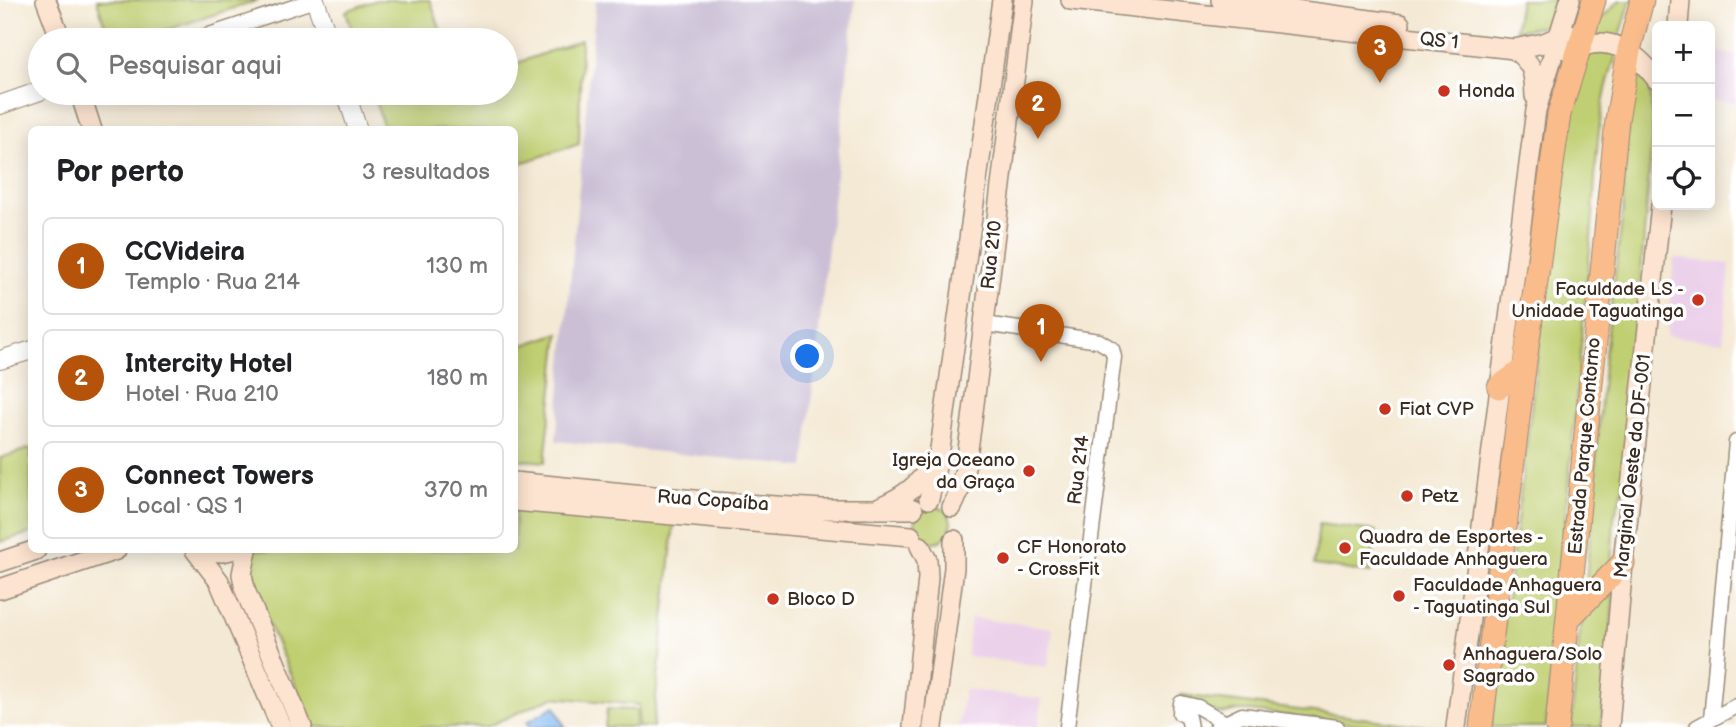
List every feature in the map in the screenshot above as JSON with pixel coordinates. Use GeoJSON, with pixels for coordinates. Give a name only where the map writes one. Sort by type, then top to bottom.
{"type":"FeatureCollection","features":[{"type":"Feature","properties":{"kind":"highway","name":"Estrada Parque Contorno"},"geometry":{"type":"LineString","coordinates":[[1557,727],[1613,156],[1629,50],[1642,0]]}},
{"type":"Feature","properties":{"kind":"highway"},"geometry":{"type":"LineString","coordinates":[[1481,727],[1567,35],[1594,4]]}},
{"type":"Feature","properties":{"kind":"highway"},"geometry":{"type":"LineString","coordinates":[[1499,387],[1524,369]]}},
{"type":"Feature","properties":{"kind":"highway"},"geometry":{"type":"LineString","coordinates":[[1569,618],[1623,563]]}},
{"type":"Feature","properties":{"kind":"main road"},"geometry":{"type":"LineString","coordinates":[[46,0],[56,28]]}},
{"type":"Feature","properties":{"kind":"main road","name":"Rua 210"},"geometry":{"type":"LineString","coordinates":[[921,504],[940,449],[1002,0]]}},
{"type":"Feature","properties":{"kind":"main road","name":"Rua 210"},"geometry":{"type":"LineString","coordinates":[[952,507],[960,493],[964,475],[1024,0]]}},
{"type":"Feature","properties":{"kind":"main road","name":"QS 1"},"geometry":{"type":"LineString","coordinates":[[1070,0],[1514,49],[1531,47],[1567,35]]}},
{"type":"Feature","properties":{"kind":"main road"},"geometry":{"type":"LineString","coordinates":[[1221,0],[1500,37],[1567,35],[1629,50],[1652,73]]}},
{"type":"Feature","properties":{"kind":"main road"},"geometry":{"type":"LineString","coordinates":[[1456,727],[1536,110],[1550,65],[1567,35],[1570,0]]}},
{"type":"Feature","properties":{"kind":"main road"},"geometry":{"type":"LineString","coordinates":[[1678,21],[1680,0]]}},
{"type":"Feature","properties":{"kind":"main road"},"geometry":{"type":"LineString","coordinates":[[1514,49],[1527,59],[1533,71],[1536,110]]}},
{"type":"Feature","properties":{"kind":"main road"},"geometry":{"type":"LineString","coordinates":[[84,105],[91,126]]}},
{"type":"Feature","properties":{"kind":"main road","name":"Marginal Oeste da DF-001"},"geometry":{"type":"LineString","coordinates":[[1609,727],[1623,563],[1660,210]]}},
{"type":"Feature","properties":{"kind":"main road"},"geometry":{"type":"LineString","coordinates":[[876,509],[907,494],[917,485],[940,449]]}},
{"type":"Feature","properties":{"kind":"main road","name":"Rua Copaíba"},"geometry":{"type":"LineString","coordinates":[[518,483],[661,506]]}},
{"type":"Feature","properties":{"kind":"main road","name":"Rua Copaíba"},"geometry":{"type":"LineString","coordinates":[[518,501],[712,510],[915,541]]}},
{"type":"Feature","properties":{"kind":"main road"},"geometry":{"type":"LineString","coordinates":[[913,727],[928,597],[927,561],[908,522],[921,504],[945,502],[952,507],[959,523],[954,540],[954,568],[933,727]]}},
{"type":"Feature","properties":{"kind":"main road","name":"Rua Copaíba"},"geometry":{"type":"LineString","coordinates":[[712,510],[876,509],[921,504]]}},
{"type":"Feature","properties":{"kind":"main road"},"geometry":{"type":"LineString","coordinates":[[880,534],[906,547],[913,554],[928,597]]}},
{"type":"Feature","properties":{"kind":"main road"},"geometry":{"type":"LineString","coordinates":[[915,541],[928,549],[938,549],[954,540]]}},
{"type":"Feature","properties":{"kind":"main road"},"geometry":{"type":"LineString","coordinates":[[0,562],[28,553]]}},
{"type":"Feature","properties":{"kind":"main road"},"geometry":{"type":"LineString","coordinates":[[0,589],[107,553]]}},
{"type":"Feature","properties":{"kind":"main road"},"geometry":{"type":"LineString","coordinates":[[200,553],[219,581],[282,714],[302,727]]}},
{"type":"Feature","properties":{"kind":"main road"},"geometry":{"type":"LineString","coordinates":[[246,553],[242,574],[245,590],[282,714]]}},
{"type":"Feature","properties":{"kind":"street"},"geometry":{"type":"LineString","coordinates":[[230,28],[315,0],[325,28]]}},
{"type":"Feature","properties":{"kind":"street"},"geometry":{"type":"LineString","coordinates":[[0,105],[28,96]]}},
{"type":"Feature","properties":{"kind":"street"},"geometry":{"type":"LineString","coordinates":[[350,105],[357,126]]}},
{"type":"Feature","properties":{"kind":"street","name":"Rua 214"},"geometry":{"type":"LineString","coordinates":[[985,324],[1099,341],[1112,349],[1114,356],[1067,727]]}},
{"type":"Feature","properties":{"kind":"street"},"geometry":{"type":"LineString","coordinates":[[0,360],[28,351]]}},
{"type":"Feature","properties":{"kind":"street"},"geometry":{"type":"LineString","coordinates":[[1711,720],[1736,442]]}},
{"type":"Feature","properties":{"kind":"street"},"geometry":{"type":"LineString","coordinates":[[1191,727],[1188,717],[1180,713],[1181,703],[1198,708],[1221,724],[1242,715],[1337,727]]}},
{"type":"Feature","properties":{"kind":"street"},"geometry":{"type":"LineString","coordinates":[[1697,727],[1736,706]]}},
{"type":"Feature","properties":{"kind":"shaded area"},"geometry":{"type":"Polygon","coordinates":[[[596,0],[855,0],[804,467],[556,441],[596,0]]]}},
{"type":"Feature","properties":{"kind":"shaded area"},"geometry":{"type":"Polygon","coordinates":[[[1715,53],[1736,55],[1736,103],[1715,101],[1715,53]]]}},
{"type":"Feature","properties":{"kind":"shaded area","name":"Faculdade LS - Unidade Taguatinga"},"geometry":{"type":"Polygon","coordinates":[[[1674,258],[1730,264],[1723,342],[1667,336],[1674,258]]]}},
{"type":"Feature","properties":{"kind":"shaded area"},"geometry":{"type":"Polygon","coordinates":[[[971,618],[1053,628],[1048,667],[966,656],[971,618]]]}},
{"type":"Feature","properties":{"kind":"shaded area"},"geometry":{"type":"Polygon","coordinates":[[[964,689],[1042,699],[1038,727],[959,727],[964,689]]]}},
{"type":"Feature","properties":{"kind":"green space"},"geometry":{"type":"Polygon","coordinates":[[[97,0],[259,0],[172,28],[105,28],[97,0]]]}},
{"type":"Feature","properties":{"kind":"green space"},"geometry":{"type":"Polygon","coordinates":[[[376,0],[430,0],[440,28],[351,28],[346,11],[376,0]]]}},
{"type":"Feature","properties":{"kind":"green space"},"geometry":{"type":"Polygon","coordinates":[[[1520,0],[1566,0],[1564,10],[1550,26],[1515,30],[1520,0]]]}},
{"type":"Feature","properties":{"kind":"green space"},"geometry":{"type":"Polygon","coordinates":[[[1620,0],[1631,0],[1618,43],[1591,40],[1601,19],[1620,0]]]}},
{"type":"Feature","properties":{"kind":"green space"},"geometry":{"type":"Polygon","coordinates":[[[581,40],[579,144],[518,164],[518,126],[383,126],[377,105],[518,105],[518,63],[581,40]]]}},
{"type":"Feature","properties":{"kind":"green space"},"geometry":{"type":"Polygon","coordinates":[[[1590,53],[1617,53],[1601,113],[1546,727],[1491,727],[1563,155],[1577,82],[1590,53]]]}},
{"type":"Feature","properties":{"kind":"green space"},"geometry":{"type":"Polygon","coordinates":[[[1636,70],[1650,88],[1652,137],[1623,490],[1614,517],[1611,566],[1585,595],[1604,362],[1623,211],[1626,139],[1636,70]]]}},
{"type":"Feature","properties":{"kind":"green space"},"geometry":{"type":"Polygon","coordinates":[[[559,333],[545,462],[518,459],[518,347],[559,333]]]}},
{"type":"Feature","properties":{"kind":"green space"},"geometry":{"type":"Polygon","coordinates":[[[28,449],[28,534],[0,542],[0,458],[28,449]]]}},
{"type":"Feature","properties":{"kind":"green space"},"geometry":{"type":"Polygon","coordinates":[[[933,506],[946,511],[951,524],[946,537],[933,542],[920,537],[915,524],[920,511],[933,506]]]}},
{"type":"Feature","properties":{"kind":"green space"},"geometry":{"type":"Polygon","coordinates":[[[518,508],[674,523],[653,727],[638,727],[639,705],[553,697],[486,727],[314,727],[250,583],[254,553],[518,553],[518,508]]]}},
{"type":"Feature","properties":{"kind":"green space","name":"Quadra de Esportes - Faculdade Anhaguera"},"geometry":{"type":"Polygon","coordinates":[[[1319,524],[1376,531],[1371,573],[1314,565],[1319,524]]]}},
{"type":"Feature","properties":{"kind":"green space"},"geometry":{"type":"Polygon","coordinates":[[[1615,584],[1601,727],[1571,727],[1580,630],[1585,614],[1615,584]]]}},
{"type":"Feature","properties":{"kind":"green space"},"geometry":{"type":"Polygon","coordinates":[[[1181,695],[1432,727],[1381,727],[1249,711],[1222,714],[1180,701],[1181,695]]]}},
{"type":"Feature","properties":{"kind":"green space"},"geometry":{"type":"Polygon","coordinates":[[[607,709],[637,710],[635,727],[605,727],[607,709]]]}},
{"type":"Feature","properties":{"kind":"water"},"geometry":{"type":"Polygon","coordinates":[[[555,706],[565,727],[529,727],[527,722],[555,706]]]}},
{"type":"Feature","properties":{"kind":"place","name":"Connect Towers"},"geometry":{"type":"Point","coordinates":[1380,83]}},
{"type":"Feature","properties":{"kind":"place","name":"Honda"},"geometry":{"type":"Point","coordinates":[1444,91]}},
{"type":"Feature","properties":{"kind":"place","name":"Intercity Hotel"},"geometry":{"type":"Point","coordinates":[1038,139]}},
{"type":"Feature","properties":{"kind":"place","name":"Faculdade LS - Unidade Taguatinga"},"geometry":{"type":"Point","coordinates":[1698,300]}},
{"type":"Feature","properties":{"kind":"place","name":"CCVideira"},"geometry":{"type":"Point","coordinates":[1041,362]}},
{"type":"Feature","properties":{"kind":"place","name":"Fiat CVP"},"geometry":{"type":"Point","coordinates":[1385,409]}},
{"type":"Feature","properties":{"kind":"place","name":"Igreja Oceano da Graça"},"geometry":{"type":"Point","coordinates":[1029,471]}},
{"type":"Feature","properties":{"kind":"place","name":"Petz"},"geometry":{"type":"Point","coordinates":[1407,496]}},
{"type":"Feature","properties":{"kind":"place","name":"Quadra de Esportes - Faculdade Anhaguera"},"geometry":{"type":"Point","coordinates":[1345,548]}},
{"type":"Feature","properties":{"kind":"place","name":"CF Honorato - CrossFit"},"geometry":{"type":"Point","coordinates":[1003,558]}},
{"type":"Feature","properties":{"kind":"place","name":"Faculdade Anhaguera - Taguatinga Sul"},"geometry":{"type":"Point","coordinates":[1399,596]}},
{"type":"Feature","properties":{"kind":"place","name":"Bloco D"},"geometry":{"type":"Point","coordinates":[773,599]}},
{"type":"Feature","properties":{"kind":"place","name":"Anhaguera/Solo Sagrado"},"geometry":{"type":"Point","coordinates":[1449,665]}}]}
